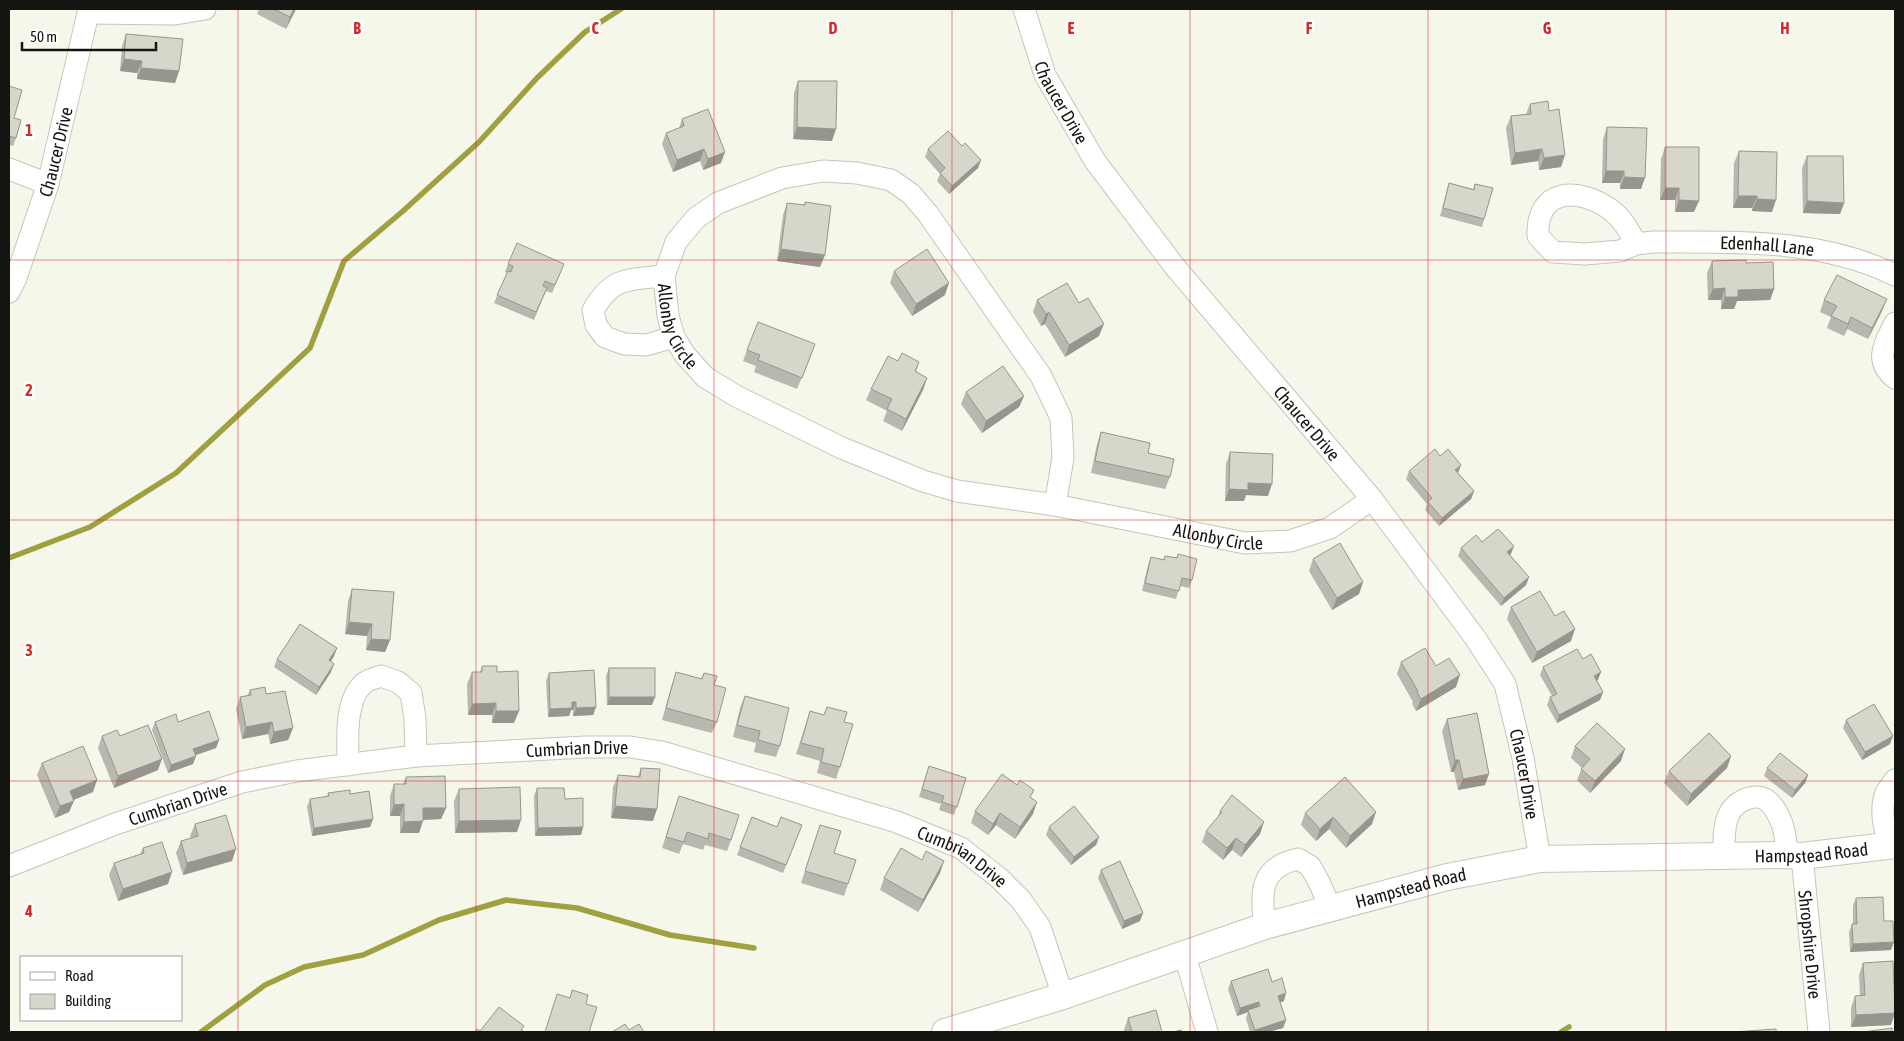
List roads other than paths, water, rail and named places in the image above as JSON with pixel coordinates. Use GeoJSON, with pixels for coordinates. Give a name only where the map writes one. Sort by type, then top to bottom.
{"type":"FeatureCollection","features":[{"type":"Feature","properties":{"kind":"street"},"geometry":{"type":"LineString","coordinates":[[89,11],[175,14],[205,9]]}},
{"type":"Feature","properties":{"kind":"street","name":"Chaucer Drive"},"geometry":{"type":"LineString","coordinates":[[1024,9],[1045,75],[1096,161],[1175,267],[1372,499],[1476,639],[1505,684],[1523,758],[1540,859]]}},
{"type":"Feature","properties":{"kind":"street","name":"Chaucer Drive"},"geometry":{"type":"LineString","coordinates":[[9,292],[16,278],[48,184],[89,11]]}},
{"type":"Feature","properties":{"kind":"street"},"geometry":{"type":"LineString","coordinates":[[9,169],[48,184]]}},
{"type":"Feature","properties":{"kind":"street","name":"Allonby Circle"},"geometry":{"type":"LineString","coordinates":[[1055,505],[1062,458],[1061,418],[1041,376],[928,214],[911,194],[891,180],[857,173],[823,171],[782,178],[718,203],[696,218],[676,242],[664,276],[668,316],[674,336],[685,356],[705,377],[736,396],[842,448],[923,481],[957,491],[1055,505],[1245,542],[1290,541],[1322,531],[1330,528],[1372,499]]}},
{"type":"Feature","properties":{"kind":"street","name":"Edenhall Lane"},"geometry":{"type":"LineString","coordinates":[[1636,244],[1653,242],[1768,243],[1818,250],[1878,266],[1895,275]]}},
{"type":"Feature","properties":{"kind":"street"},"geometry":{"type":"LineString","coordinates":[[664,276],[628,280],[612,286],[601,296],[593,310],[596,325],[605,337],[611,340],[624,344],[646,345],[674,336]]}},
{"type":"Feature","properties":{"kind":"street"},"geometry":{"type":"LineString","coordinates":[[1895,323],[1883,348],[1882,360],[1888,373],[1895,378]]}},
{"type":"Feature","properties":{"kind":"street"},"geometry":{"type":"LineString","coordinates":[[348,765],[348,722],[352,704],[363,684],[381,676],[398,682],[411,693],[415,718],[416,756]]}},
{"type":"Feature","properties":{"kind":"street","name":"Cumbrian Drive"},"geometry":{"type":"LineString","coordinates":[[9,866],[115,824],[242,782],[297,771],[416,756],[586,747],[630,747],[662,752],[897,822],[961,848],[999,878],[1021,900],[1040,927],[1062,996]]}},
{"type":"Feature","properties":{"kind":"street"},"geometry":{"type":"LineString","coordinates":[[1893,846],[1884,827],[1883,809],[1886,794],[1895,780]]}},
{"type":"Feature","properties":{"kind":"street","name":"Shropshire Drive"},"geometry":{"type":"LineString","coordinates":[[1724,856],[1724,832],[1729,814],[1740,802],[1753,797],[1765,799],[1776,811],[1794,856],[1819,1032]]}},
{"type":"Feature","properties":{"kind":"street","name":"Hampstead Road"},"geometry":{"type":"LineString","coordinates":[[945,1032],[1062,996],[1184,952],[1265,926],[1447,877],[1540,859],[1794,856],[1893,846]]}},
{"type":"Feature","properties":{"kind":"street"},"geometry":{"type":"LineString","coordinates":[[1265,926],[1261,902],[1262,888],[1272,872],[1285,862],[1298,859],[1310,866],[1330,907]]}},
{"type":"Feature","properties":{"kind":"street"},"geometry":{"type":"LineString","coordinates":[[1184,952],[1207,1032]]}},
{"type":"Feature","properties":{"kind":"waterway"},"geometry":{"type":"LineString","coordinates":[[9,558],[90,527],[176,473],[310,348],[344,261],[403,211],[479,142],[537,78],[585,32],[621,9]]}},
{"type":"Feature","properties":{"kind":"waterway"},"geometry":{"type":"LineString","coordinates":[[201,1032],[265,985],[304,967],[363,955],[439,920],[506,900],[577,908],[670,935],[754,948]]}},
{"type":"Feature","properties":{"kind":"waterway"},"geometry":{"type":"LineString","coordinates":[[1561,1032],[1569,1027]]}}]}
